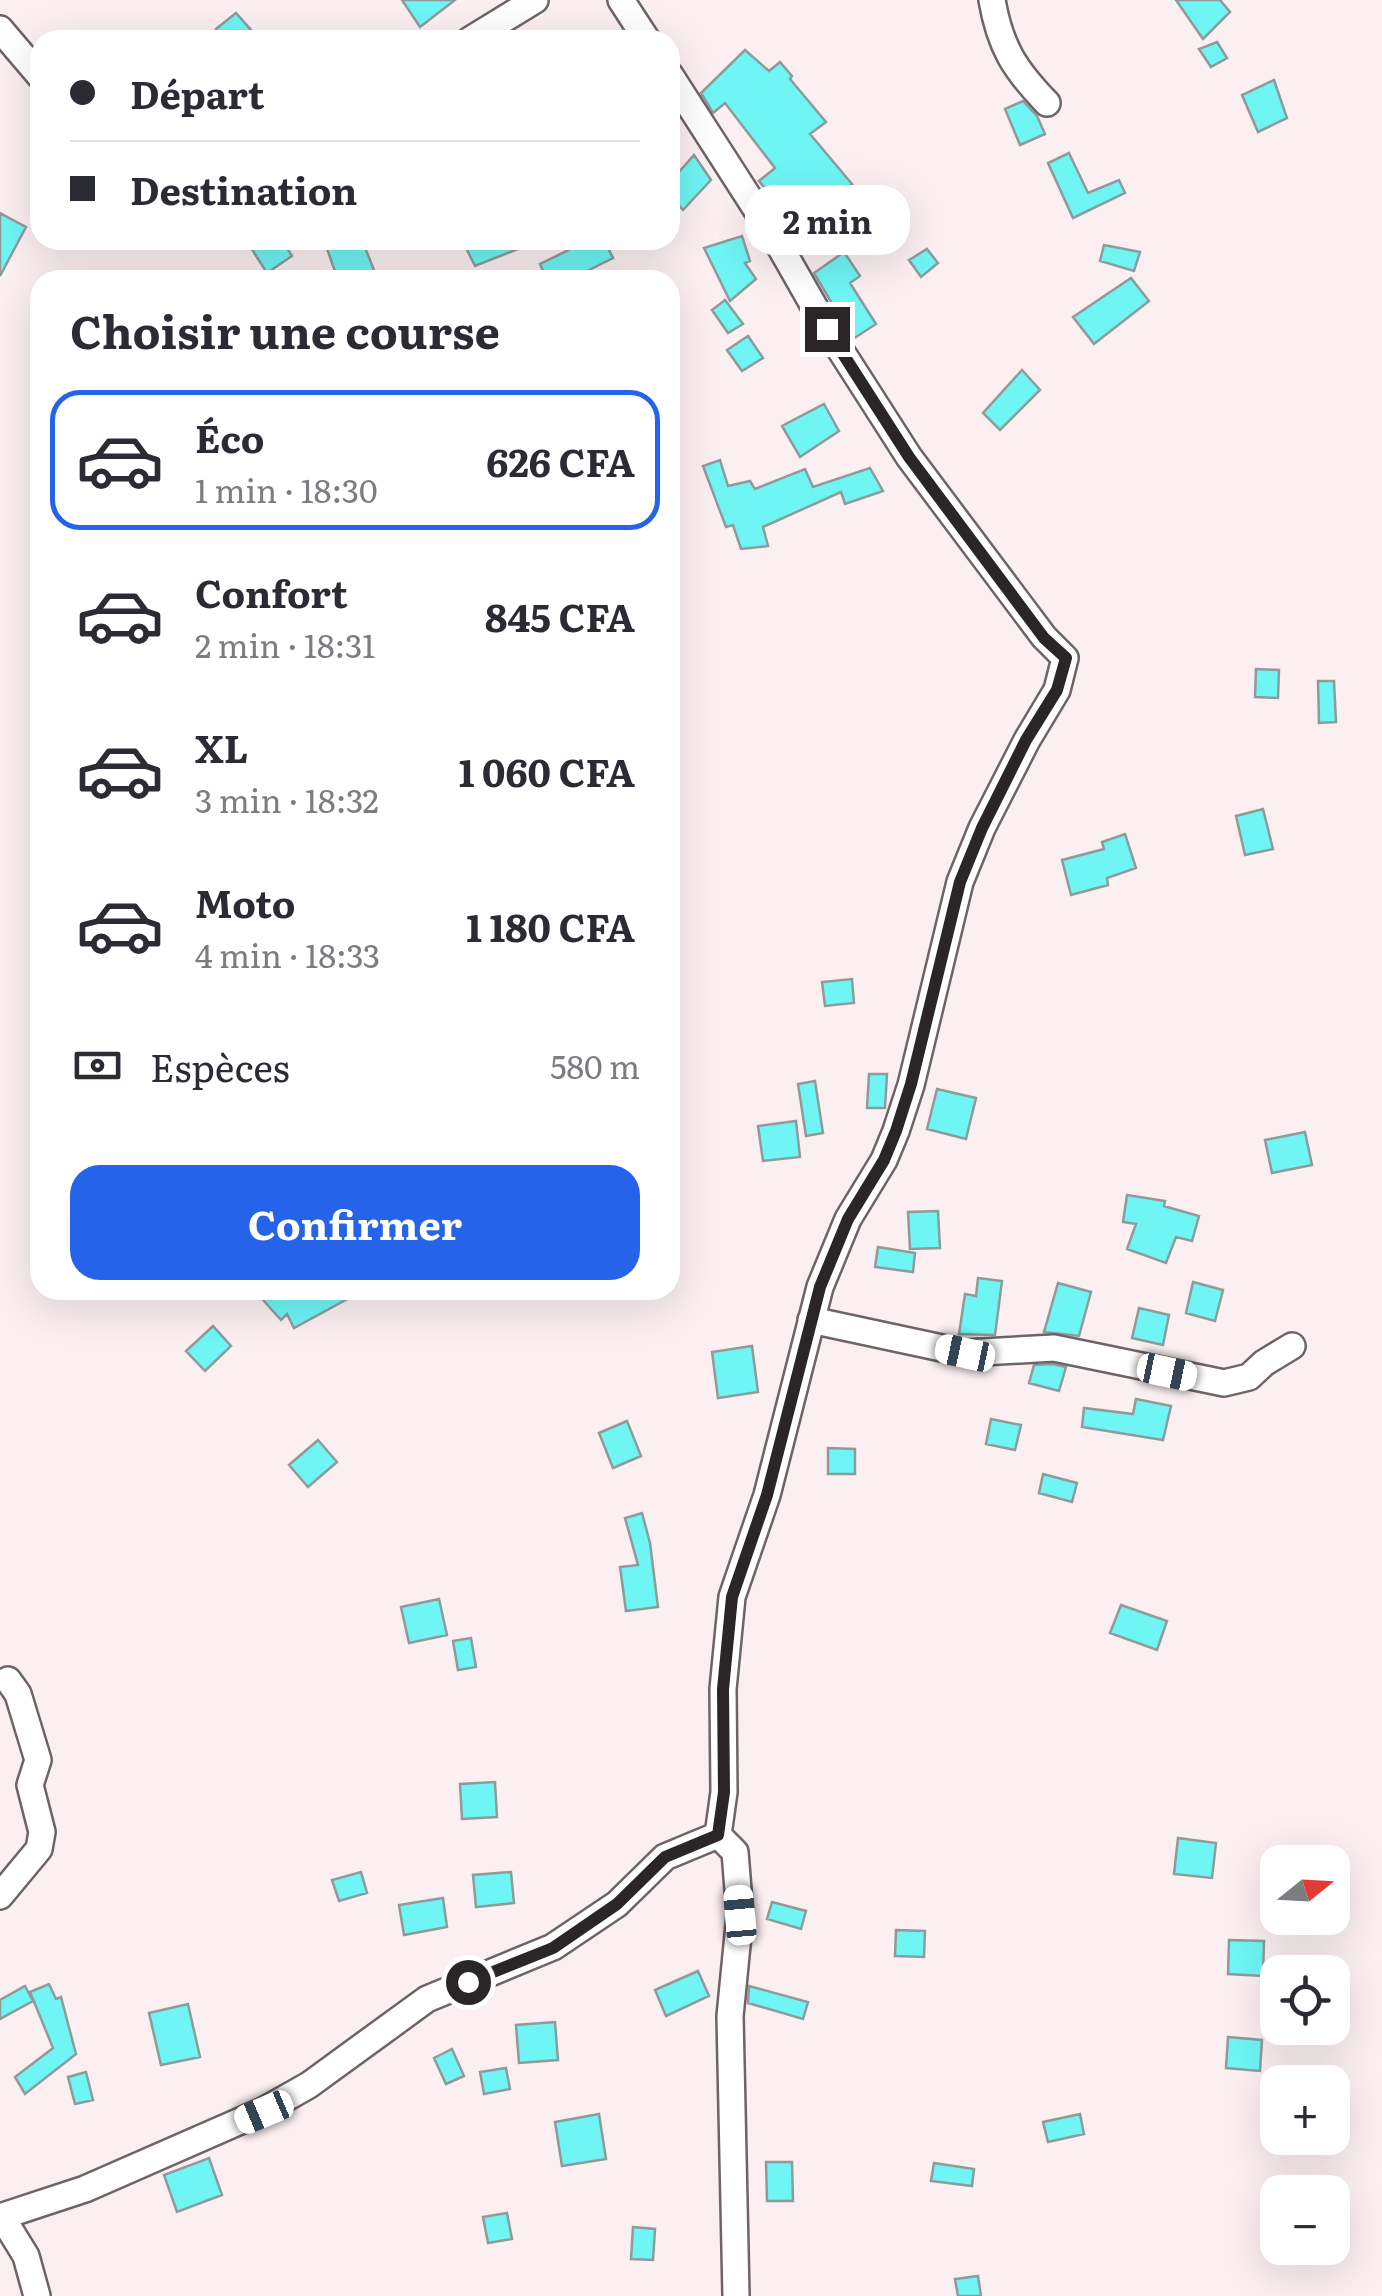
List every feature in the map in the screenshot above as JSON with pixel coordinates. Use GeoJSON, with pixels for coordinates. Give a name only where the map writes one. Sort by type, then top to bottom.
{"type":"FeatureCollection","features":[{"type":"Feature","properties":{"kind":"street"},"geometry":{"type":"LineString","coordinates":[[486,30],[535,0]]}},
{"type":"Feature","properties":{"kind":"street"},"geometry":{"type":"LineString","coordinates":[[622,0],[641,30]]}},
{"type":"Feature","properties":{"kind":"street"},"geometry":{"type":"LineString","coordinates":[[992,0],[995,18],[1018,73],[1047,104]]}},
{"type":"Feature","properties":{"kind":"street"},"geometry":{"type":"LineString","coordinates":[[0,29],[30,64]]}},
{"type":"Feature","properties":{"kind":"street"},"geometry":{"type":"LineString","coordinates":[[680,91],[909,457],[1044,638],[1066,658],[1057,690],[1008,775],[960,882],[896,1131],[884,1160],[848,1219],[820,1287],[767,1495],[732,1597],[723,1689],[724,1792],[718,1835]]}},
{"type":"Feature","properties":{"kind":"street"},"geometry":{"type":"LineString","coordinates":[[811,1320],[965,1353],[1054,1348],[1224,1383],[1249,1377],[1292,1346]]}},
{"type":"Feature","properties":{"kind":"street"},"geometry":{"type":"LineString","coordinates":[[0,1896],[39,1849],[42,1832],[30,1785],[38,1760],[18,1694],[8,1680]]}},
{"type":"Feature","properties":{"kind":"street"},"geometry":{"type":"LineString","coordinates":[[37,2296],[26,2256],[1,2217],[85,2189],[264,2112],[309,2085],[427,1999],[553,1948],[617,1904],[665,1857],[718,1835]]}},
{"type":"Feature","properties":{"kind":"street"},"geometry":{"type":"LineString","coordinates":[[718,1835],[735,1852],[740,1915],[730,2016],[736,2296]]}},
{"type":"Feature","properties":{"kind":"building"},"geometry":{"type":"Polygon","coordinates":[[[402,0],[455,0],[420,27],[402,0]]]}},
{"type":"Feature","properties":{"kind":"building"},"geometry":{"type":"Polygon","coordinates":[[[1176,0],[1220,0],[1230,12],[1203,39],[1176,0]]]}},
{"type":"Feature","properties":{"kind":"building"},"geometry":{"type":"Polygon","coordinates":[[[236,13],[251,30],[217,30],[236,13]]]}},
{"type":"Feature","properties":{"kind":"building"},"geometry":{"type":"Polygon","coordinates":[[[1217,42],[1227,58],[1211,67],[1199,49],[1217,42]]]}},
{"type":"Feature","properties":{"kind":"building"},"geometry":{"type":"Polygon","coordinates":[[[745,50],[769,71],[780,62],[792,76],[790,79],[826,122],[810,134],[852,184],[842,192],[850,203],[805,239],[759,181],[775,168],[725,103],[713,113],[701,93],[745,50]]]}},
{"type":"Feature","properties":{"kind":"building"},"geometry":{"type":"Polygon","coordinates":[[[1274,80],[1287,118],[1258,132],[1242,95],[1274,80]]]}},
{"type":"Feature","properties":{"kind":"building"},"geometry":{"type":"Polygon","coordinates":[[[1023,101],[1037,116],[1045,134],[1020,145],[1005,109],[1023,101]]]}},
{"type":"Feature","properties":{"kind":"building"},"geometry":{"type":"Polygon","coordinates":[[[1069,153],[1088,193],[1119,180],[1125,193],[1073,218],[1048,163],[1069,153]]]}},
{"type":"Feature","properties":{"kind":"building"},"geometry":{"type":"Polygon","coordinates":[[[694,155],[711,180],[683,210],[680,207],[680,171],[694,155]]]}},
{"type":"Feature","properties":{"kind":"building"},"geometry":{"type":"Polygon","coordinates":[[[0,213],[26,227],[0,276],[0,213]]]}},
{"type":"Feature","properties":{"kind":"building"},"geometry":{"type":"Polygon","coordinates":[[[742,236],[750,261],[745,263],[756,279],[730,301],[704,248],[742,236]]]}},
{"type":"Feature","properties":{"kind":"building"},"geometry":{"type":"Polygon","coordinates":[[[1104,245],[1140,252],[1134,271],[1100,261],[1104,245]]]}},
{"type":"Feature","properties":{"kind":"building"},"geometry":{"type":"Polygon","coordinates":[[[927,249],[938,263],[921,277],[909,260],[927,249]]]}},
{"type":"Feature","properties":{"kind":"building"},"geometry":{"type":"Polygon","coordinates":[[[252,250],[288,250],[292,256],[265,270],[252,250]]]}},
{"type":"Feature","properties":{"kind":"building"},"geometry":{"type":"Polygon","coordinates":[[[328,250],[366,250],[374,270],[334,270],[328,250]]]}},
{"type":"Feature","properties":{"kind":"building"},"geometry":{"type":"Polygon","coordinates":[[[467,250],[515,250],[475,266],[467,250]]]}},
{"type":"Feature","properties":{"kind":"building"},"geometry":{"type":"Polygon","coordinates":[[[569,250],[609,250],[613,258],[589,270],[543,270],[540,264],[569,250]]]}},
{"type":"Feature","properties":{"kind":"building"},"geometry":{"type":"Polygon","coordinates":[[[844,252],[860,276],[850,283],[876,324],[853,339],[814,273],[844,252]]]}},
{"type":"Feature","properties":{"kind":"building"},"geometry":{"type":"Polygon","coordinates":[[[1131,278],[1149,301],[1094,344],[1073,317],[1131,278]]]}},
{"type":"Feature","properties":{"kind":"building"},"geometry":{"type":"Polygon","coordinates":[[[725,300],[743,324],[728,333],[712,310],[725,300]]]}},
{"type":"Feature","properties":{"kind":"building"},"geometry":{"type":"Polygon","coordinates":[[[748,336],[763,358],[742,371],[727,350],[748,336]]]}},
{"type":"Feature","properties":{"kind":"building"},"geometry":{"type":"Polygon","coordinates":[[[1022,370],[1040,390],[1000,430],[983,413],[1022,370]]]}},
{"type":"Feature","properties":{"kind":"building"},"geometry":{"type":"Polygon","coordinates":[[[824,404],[839,431],[800,457],[782,426],[824,404]]]}},
{"type":"Feature","properties":{"kind":"building"},"geometry":{"type":"Polygon","coordinates":[[[720,460],[728,486],[750,481],[755,489],[805,469],[813,487],[870,468],[883,491],[845,504],[841,492],[763,527],[768,546],[741,549],[733,525],[726,527],[703,466],[720,460]]]}},
{"type":"Feature","properties":{"kind":"building"},"geometry":{"type":"Polygon","coordinates":[[[1256,669],[1279,670],[1278,698],[1255,697],[1256,669]]]}},
{"type":"Feature","properties":{"kind":"building"},"geometry":{"type":"Polygon","coordinates":[[[1318,681],[1334,681],[1336,722],[1319,723],[1318,681]]]}},
{"type":"Feature","properties":{"kind":"building"},"geometry":{"type":"Polygon","coordinates":[[[1263,809],[1273,849],[1245,855],[1236,816],[1263,809]]]}},
{"type":"Feature","properties":{"kind":"building"},"geometry":{"type":"Polygon","coordinates":[[[1125,834],[1136,868],[1107,878],[1108,885],[1071,895],[1062,860],[1104,849],[1102,842],[1125,834]]]}},
{"type":"Feature","properties":{"kind":"building"},"geometry":{"type":"Polygon","coordinates":[[[852,979],[854,1003],[825,1006],[822,982],[852,979]]]}},
{"type":"Feature","properties":{"kind":"building"},"geometry":{"type":"Polygon","coordinates":[[[869,1074],[887,1074],[885,1108],[867,1108],[869,1074]]]}},
{"type":"Feature","properties":{"kind":"building"},"geometry":{"type":"Polygon","coordinates":[[[815,1081],[823,1133],[806,1136],[798,1084],[815,1081]]]}},
{"type":"Feature","properties":{"kind":"building"},"geometry":{"type":"Polygon","coordinates":[[[937,1089],[976,1098],[966,1139],[927,1129],[937,1089]]]}},
{"type":"Feature","properties":{"kind":"building"},"geometry":{"type":"Polygon","coordinates":[[[796,1121],[800,1157],[763,1161],[758,1126],[796,1121]]]}},
{"type":"Feature","properties":{"kind":"building"},"geometry":{"type":"Polygon","coordinates":[[[1305,1132],[1312,1165],[1272,1173],[1265,1140],[1305,1132]]]}},
{"type":"Feature","properties":{"kind":"building"},"geometry":{"type":"Polygon","coordinates":[[[1127,1195],[1165,1201],[1164,1206],[1199,1216],[1192,1241],[1176,1237],[1166,1263],[1127,1249],[1136,1224],[1123,1222],[1127,1195]]]}},
{"type":"Feature","properties":{"kind":"building"},"geometry":{"type":"Polygon","coordinates":[[[938,1211],[940,1248],[910,1249],[908,1212],[938,1211]]]}},
{"type":"Feature","properties":{"kind":"building"},"geometry":{"type":"Polygon","coordinates":[[[878,1247],[915,1253],[913,1272],[875,1267],[878,1247]]]}},
{"type":"Feature","properties":{"kind":"building"},"geometry":{"type":"Polygon","coordinates":[[[978,1278],[1002,1281],[995,1335],[959,1334],[965,1294],[976,1296],[978,1278]]]}},
{"type":"Feature","properties":{"kind":"building"},"geometry":{"type":"Polygon","coordinates":[[[1193,1282],[1223,1290],[1215,1321],[1186,1313],[1193,1282]]]}},
{"type":"Feature","properties":{"kind":"building"},"geometry":{"type":"Polygon","coordinates":[[[1058,1283],[1091,1292],[1079,1336],[1044,1332],[1058,1283]]]}},
{"type":"Feature","properties":{"kind":"building"},"geometry":{"type":"Polygon","coordinates":[[[263,1300],[346,1300],[294,1328],[287,1314],[281,1320],[263,1300]]]}},
{"type":"Feature","properties":{"kind":"building"},"geometry":{"type":"Polygon","coordinates":[[[1139,1308],[1169,1315],[1163,1345],[1132,1338],[1139,1308]]]}},
{"type":"Feature","properties":{"kind":"building"},"geometry":{"type":"Polygon","coordinates":[[[213,1326],[231,1346],[205,1371],[186,1351],[213,1326]]]}},
{"type":"Feature","properties":{"kind":"building"},"geometry":{"type":"Polygon","coordinates":[[[752,1346],[758,1392],[718,1398],[712,1352],[752,1346]]]}},
{"type":"Feature","properties":{"kind":"building"},"geometry":{"type":"Polygon","coordinates":[[[1034,1365],[1066,1367],[1059,1391],[1029,1383],[1034,1365]]]}},
{"type":"Feature","properties":{"kind":"building"},"geometry":{"type":"Polygon","coordinates":[[[1136,1399],[1171,1406],[1163,1440],[1082,1427],[1084,1408],[1133,1414],[1136,1399]]]}},
{"type":"Feature","properties":{"kind":"building"},"geometry":{"type":"Polygon","coordinates":[[[991,1419],[1021,1425],[1015,1450],[986,1444],[991,1419]]]}},
{"type":"Feature","properties":{"kind":"building"},"geometry":{"type":"Polygon","coordinates":[[[627,1421],[641,1456],[613,1468],[599,1433],[627,1421]]]}},
{"type":"Feature","properties":{"kind":"building"},"geometry":{"type":"Polygon","coordinates":[[[318,1440],[337,1462],[308,1487],[289,1465],[318,1440]]]}},
{"type":"Feature","properties":{"kind":"building"},"geometry":{"type":"Polygon","coordinates":[[[828,1448],[855,1449],[855,1474],[828,1474],[828,1448]]]}},
{"type":"Feature","properties":{"kind":"building"},"geometry":{"type":"Polygon","coordinates":[[[1043,1474],[1077,1483],[1072,1502],[1039,1493],[1043,1474]]]}},
{"type":"Feature","properties":{"kind":"building"},"geometry":{"type":"Polygon","coordinates":[[[642,1513],[658,1607],[626,1611],[620,1567],[638,1565],[625,1518],[642,1513]]]}},
{"type":"Feature","properties":{"kind":"building"},"geometry":{"type":"Polygon","coordinates":[[[439,1599],[447,1635],[409,1643],[401,1607],[439,1599]]]}},
{"type":"Feature","properties":{"kind":"building"},"geometry":{"type":"Polygon","coordinates":[[[1121,1605],[1167,1621],[1157,1650],[1110,1633],[1121,1605]]]}},
{"type":"Feature","properties":{"kind":"building"},"geometry":{"type":"Polygon","coordinates":[[[471,1638],[476,1667],[458,1670],[453,1641],[471,1638]]]}},
{"type":"Feature","properties":{"kind":"building"},"geometry":{"type":"Polygon","coordinates":[[[495,1782],[497,1817],[462,1819],[460,1784],[495,1782]]]}},
{"type":"Feature","properties":{"kind":"building"},"geometry":{"type":"Polygon","coordinates":[[[1178,1838],[1216,1843],[1212,1878],[1174,1874],[1178,1838]]]}},
{"type":"Feature","properties":{"kind":"building"},"geometry":{"type":"Polygon","coordinates":[[[361,1872],[367,1893],[339,1901],[332,1880],[361,1872]]]}},
{"type":"Feature","properties":{"kind":"building"},"geometry":{"type":"Polygon","coordinates":[[[511,1872],[514,1903],[476,1907],[473,1875],[511,1872]]]}},
{"type":"Feature","properties":{"kind":"building"},"geometry":{"type":"Polygon","coordinates":[[[443,1898],[447,1927],[404,1935],[399,1905],[443,1898]]]}},
{"type":"Feature","properties":{"kind":"building"},"geometry":{"type":"Polygon","coordinates":[[[772,1902],[806,1911],[801,1929],[767,1919],[772,1902]]]}},
{"type":"Feature","properties":{"kind":"building"},"geometry":{"type":"Polygon","coordinates":[[[896,1930],[925,1931],[924,1957],[895,1956],[896,1930]]]}},
{"type":"Feature","properties":{"kind":"building"},"geometry":{"type":"Polygon","coordinates":[[[1229,1940],[1264,1941],[1260,1976],[1228,1974],[1229,1940]]]}},
{"type":"Feature","properties":{"kind":"building"},"geometry":{"type":"Polygon","coordinates":[[[698,1971],[709,1996],[666,2016],[655,1990],[698,1971]]]}},
{"type":"Feature","properties":{"kind":"building"},"geometry":{"type":"Polygon","coordinates":[[[49,1984],[56,1999],[61,1997],[76,2054],[25,2094],[15,2077],[53,2048],[30,1992],[49,1984]]]}},
{"type":"Feature","properties":{"kind":"building"},"geometry":{"type":"Polygon","coordinates":[[[25,1986],[33,2001],[0,2019],[0,2000],[25,1986]]]}},
{"type":"Feature","properties":{"kind":"building"},"geometry":{"type":"Polygon","coordinates":[[[749,1986],[808,2002],[803,2019],[748,2003],[749,1986]]]}},
{"type":"Feature","properties":{"kind":"building"},"geometry":{"type":"Polygon","coordinates":[[[188,2004],[200,2057],[161,2065],[149,2013],[188,2004]]]}},
{"type":"Feature","properties":{"kind":"building"},"geometry":{"type":"Polygon","coordinates":[[[555,2022],[558,2060],[519,2063],[516,2025],[555,2022]]]}},
{"type":"Feature","properties":{"kind":"building"},"geometry":{"type":"Polygon","coordinates":[[[1228,2037],[1260,2040],[1260,2071],[1226,2068],[1228,2037]]]}},
{"type":"Feature","properties":{"kind":"building"},"geometry":{"type":"Polygon","coordinates":[[[452,2049],[464,2076],[446,2084],[434,2058],[452,2049]]]}},
{"type":"Feature","properties":{"kind":"building"},"geometry":{"type":"Polygon","coordinates":[[[506,2068],[510,2089],[484,2094],[480,2072],[506,2068]]]}},
{"type":"Feature","properties":{"kind":"building"},"geometry":{"type":"Polygon","coordinates":[[[86,2072],[93,2100],[75,2104],[68,2077],[86,2072]]]}},
{"type":"Feature","properties":{"kind":"building"},"geometry":{"type":"Polygon","coordinates":[[[599,2114],[606,2159],[562,2166],[555,2122],[599,2114]]]}},
{"type":"Feature","properties":{"kind":"building"},"geometry":{"type":"Polygon","coordinates":[[[1080,2114],[1084,2134],[1048,2142],[1043,2122],[1080,2114]]]}},
{"type":"Feature","properties":{"kind":"building"},"geometry":{"type":"Polygon","coordinates":[[[209,2158],[222,2195],[177,2212],[164,2175],[209,2158]]]}},
{"type":"Feature","properties":{"kind":"building"},"geometry":{"type":"Polygon","coordinates":[[[766,2162],[792,2162],[793,2201],[767,2201],[766,2162]]]}},
{"type":"Feature","properties":{"kind":"building"},"geometry":{"type":"Polygon","coordinates":[[[934,2163],[974,2169],[972,2186],[931,2181],[934,2163]]]}},
{"type":"Feature","properties":{"kind":"building"},"geometry":{"type":"Polygon","coordinates":[[[507,2213],[512,2239],[488,2243],[483,2217],[507,2213]]]}},
{"type":"Feature","properties":{"kind":"building"},"geometry":{"type":"Polygon","coordinates":[[[633,2227],[655,2229],[653,2260],[631,2259],[633,2227]]]}},
{"type":"Feature","properties":{"kind":"building"},"geometry":{"type":"Polygon","coordinates":[[[978,2276],[981,2296],[958,2296],[955,2279],[978,2276]]]}},
{"type":"Feature","properties":{"kind":"route"},"geometry":{"type":"LineString","coordinates":[[468,1982],[553,1948],[617,1904],[665,1857],[718,1835],[724,1792],[723,1689],[732,1597],[767,1495],[820,1287],[848,1219],[884,1160],[896,1131],[960,882],[1026,740],[1057,690],[1066,658],[1044,638],[909,457],[827,329]]}}]}
